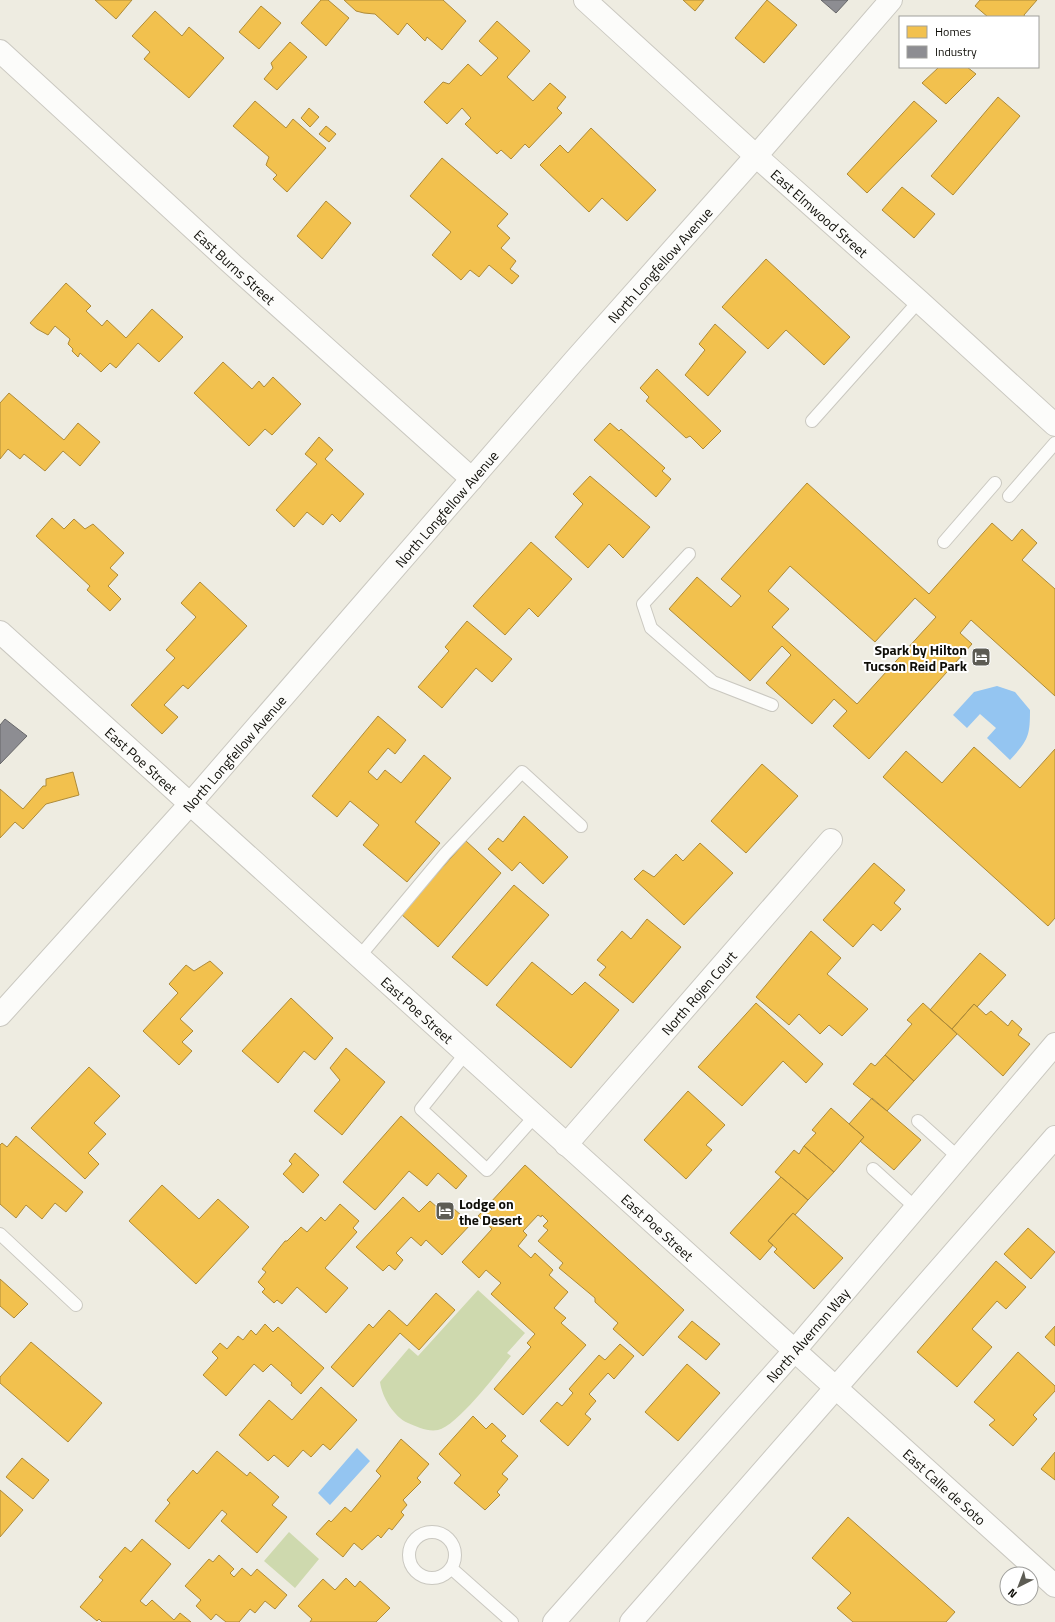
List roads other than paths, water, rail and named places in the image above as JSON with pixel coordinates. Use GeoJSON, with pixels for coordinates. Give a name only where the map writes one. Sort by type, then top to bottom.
{"type":"FeatureCollection","features":[{"type":"Feature","properties":{"kind":"street","name":"East Elmwood Street"},"geometry":{"type":"LineString","coordinates":[[585,0],[1055,425]]}},
{"type":"Feature","properties":{"kind":"street","name":"North Longfellow Avenue"},"geometry":{"type":"LineString","coordinates":[[0,1015],[190,804],[574,361],[756,156],[891,0]]}},
{"type":"Feature","properties":{"kind":"street","name":"East Burns Street"},"geometry":{"type":"LineString","coordinates":[[0,51],[221,254],[472,479]]}},
{"type":"Feature","properties":{"kind":"street","name":"East Poe Street"},"geometry":{"type":"LineString","coordinates":[[0,632],[566,1145],[836,1387]]}},
{"type":"Feature","properties":{"kind":"street","name":"North Rojen Court"},"geometry":{"type":"LineString","coordinates":[[566,1145],[831,840]]}},
{"type":"Feature","properties":{"kind":"street","name":"North Alvernon Way"},"geometry":{"type":"LineString","coordinates":[[554,1622],[795,1350],[1055,1044]]}},
{"type":"Feature","properties":{"kind":"street"},"geometry":{"type":"LineString","coordinates":[[631,1622],[1055,1137]]}},
{"type":"Feature","properties":{"kind":"street","name":"East Calle de Soto"},"geometry":{"type":"LineString","coordinates":[[836,1387],[1055,1586]]}},
{"type":"Feature","properties":{"kind":"lane"},"geometry":{"type":"LineString","coordinates":[[812,421],[919,301]]}},
{"type":"Feature","properties":{"kind":"lane"},"geometry":{"type":"LineString","coordinates":[[1009,496],[1055,443]]}},
{"type":"Feature","properties":{"kind":"lane"},"geometry":{"type":"LineString","coordinates":[[944,542],[994,483]]}},
{"type":"Feature","properties":{"kind":"lane"},"geometry":{"type":"LineString","coordinates":[[689,554],[643,604],[651,628],[713,682],[772,705]]}},
{"type":"Feature","properties":{"kind":"lane"},"geometry":{"type":"LineString","coordinates":[[359,957],[445,854],[522,772],[581,826]]}},
{"type":"Feature","properties":{"kind":"lane"},"geometry":{"type":"LineString","coordinates":[[466,1053],[421,1108],[487,1170],[535,1116]]}},
{"type":"Feature","properties":{"kind":"lane"},"geometry":{"type":"LineString","coordinates":[[918,1121],[958,1157]]}},
{"type":"Feature","properties":{"kind":"lane"},"geometry":{"type":"LineString","coordinates":[[873,1169],[916,1208]]}},
{"type":"Feature","properties":{"kind":"lane"},"geometry":{"type":"LineString","coordinates":[[0,1234],[76,1305]]}},
{"type":"Feature","properties":{"kind":"lane"},"geometry":{"type":"LineString","coordinates":[[452,1568],[512,1622]]}},
{"type":"Feature","properties":{"kind":"water"},"geometry":{"type":"Polygon","coordinates":[[[997,686],[1015,692],[1030,710],[1027,738],[1021,748],[1010,760],[987,738],[996,728],[980,714],[967,728],[953,715],[974,692],[997,686]]]}},
{"type":"Feature","properties":{"kind":"water"},"geometry":{"type":"Polygon","coordinates":[[[357,1448],[370,1461],[330,1505],[318,1493],[357,1448]]]}},
{"type":"Feature","properties":{"kind":"place","name":"Spark by Hilton Tucson Reid Park"},"geometry":{"type":"Point","coordinates":[981,657]}},
{"type":"Feature","properties":{"kind":"place","name":"Lodge on the Desert"},"geometry":{"type":"Point","coordinates":[445,1211]}}]}
